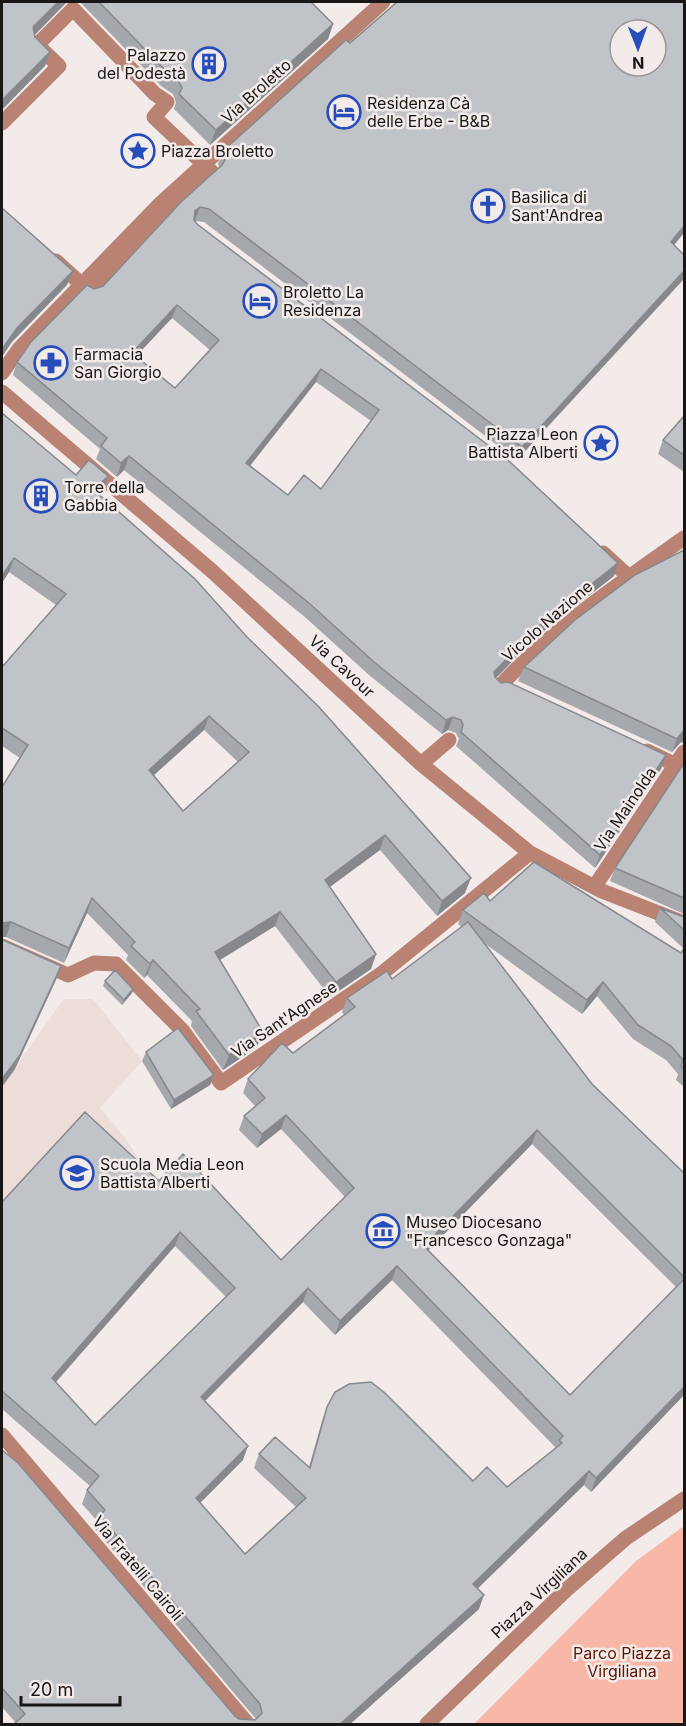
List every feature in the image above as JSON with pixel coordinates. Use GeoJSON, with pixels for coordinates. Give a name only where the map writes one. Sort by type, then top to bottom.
{"type":"FeatureCollection","features":[{"type":"Feature","properties":{"kind":"street","name":"Via Broletto"},"geometry":{"type":"LineString","coordinates":[[203,164],[382,2]]}},
{"type":"Feature","properties":{"kind":"street"},"geometry":{"type":"LineString","coordinates":[[2,123],[59,66],[37,45],[73,9],[155,94],[167,102],[154,117],[211,171],[170,209],[91,293],[44,251]]}},
{"type":"Feature","properties":{"kind":"street"},"geometry":{"type":"LineString","coordinates":[[2,374],[6,355],[203,164]]}},
{"type":"Feature","properties":{"kind":"street","name":"Via Cavour"},"geometry":{"type":"LineString","coordinates":[[2,392],[212,571],[421,764],[530,853],[595,886],[684,923]]}},
{"type":"Feature","properties":{"kind":"street"},"geometry":{"type":"LineString","coordinates":[[595,545],[629,577],[684,538]]}},
{"type":"Feature","properties":{"kind":"street","name":"Vicolo Nazione"},"geometry":{"type":"LineString","coordinates":[[504,687],[564,627],[629,577]]}},
{"type":"Feature","properties":{"kind":"street"},"geometry":{"type":"LineString","coordinates":[[421,764],[449,740]]}},
{"type":"Feature","properties":{"kind":"street"},"geometry":{"type":"LineString","coordinates":[[635,746],[680,759]]}},
{"type":"Feature","properties":{"kind":"street","name":"Via Mainolda"},"geometry":{"type":"LineString","coordinates":[[595,886],[680,759]]}},
{"type":"Feature","properties":{"kind":"street","name":"Via Sant'Agnese"},"geometry":{"type":"LineString","coordinates":[[2,946],[68,975],[94,963],[116,964],[182,1030],[221,1083],[381,974],[530,853]]}},
{"type":"Feature","properties":{"kind":"street","name":"Via Fratelli Cairoli"},"geometry":{"type":"LineString","coordinates":[[2,1435],[248,1725]]}},
{"type":"Feature","properties":{"kind":"street","name":"Via Fratelli Cairoli"},"geometry":{"type":"LineString","coordinates":[[2,1449],[237,1725]]}},
{"type":"Feature","properties":{"kind":"street","name":"Piazza Virgiliana"},"geometry":{"type":"LineString","coordinates":[[427,1725],[566,1590],[626,1538],[684,1499]]}},
{"type":"Feature","properties":{"kind":"shaded area","name":"Scuola Media Leon Battista Alberti"},"geometry":{"type":"Polygon","coordinates":[[[64,999],[93,999],[142,1061],[100,1108],[126,1139],[141,1163],[164,1183],[2,1328],[2,1086],[64,999]]]}},
{"type":"Feature","properties":{"kind":"green space","name":"Parco Piazza Virgiliana"},"geometry":{"type":"Polygon","coordinates":[[[684,1526],[684,1724],[474,1724],[636,1561],[684,1526]]]}},
{"type":"Feature","properties":{"kind":"building"},"geometry":{"type":"Polygon","coordinates":[[[2,2],[58,2],[33,27],[35,37],[50,52],[2,100],[2,2]]]}},
{"type":"Feature","properties":{"kind":"building","name":"Palazzo del Podestà"},"geometry":{"type":"Polygon","coordinates":[[[99,2],[311,2],[333,24],[216,130],[179,94],[182,88],[178,80],[167,72],[99,2]]]}},
{"type":"Feature","properties":{"kind":"building"},"geometry":{"type":"Polygon","coordinates":[[[397,2],[684,2],[684,226],[671,242],[684,255],[684,271],[522,447],[209,209],[200,207],[195,211],[194,220],[509,461],[618,563],[540,625],[494,672],[495,677],[501,683],[508,682],[666,755],[600,855],[461,732],[463,725],[461,720],[453,717],[446,720],[374,662],[310,604],[129,456],[121,463],[101,446],[107,438],[17,362],[31,342],[87,285],[94,289],[103,286],[181,202],[222,165],[225,160],[223,151],[346,40],[350,43],[397,2]],[[177,305],[132,353],[175,388],[219,340],[177,305]],[[321,369],[246,463],[288,495],[304,475],[321,489],[379,410],[321,369]]]}},
{"type":"Feature","properties":{"kind":"building"},"geometry":{"type":"Polygon","coordinates":[[[2,208],[73,271],[17,328],[3,348],[2,347],[2,208]]]}},
{"type":"Feature","properties":{"kind":"building"},"geometry":{"type":"Polygon","coordinates":[[[2,413],[76,475],[89,460],[108,476],[94,490],[195,579],[247,637],[319,707],[471,878],[442,901],[385,835],[325,880],[376,954],[336,982],[280,912],[215,952],[263,1032],[229,1055],[196,1011],[200,1009],[153,960],[150,964],[131,946],[135,942],[92,898],[69,948],[11,922],[2,923],[2,787],[28,745],[2,728],[2,667],[66,594],[14,558],[2,576],[2,413]],[[209,716],[149,770],[183,811],[249,752],[209,716]]]}},
{"type":"Feature","properties":{"kind":"building"},"geometry":{"type":"Polygon","coordinates":[[[684,416],[684,455],[663,440],[684,416]]]}},
{"type":"Feature","properties":{"kind":"building"},"geometry":{"type":"Polygon","coordinates":[[[684,550],[684,730],[677,739],[524,667],[575,620],[635,575],[684,550]]]}},
{"type":"Feature","properties":{"kind":"building"},"geometry":{"type":"Polygon","coordinates":[[[684,763],[684,898],[615,868],[684,763]]]}},
{"type":"Feature","properties":{"kind":"building"},"geometry":{"type":"Polygon","coordinates":[[[534,862],[681,953],[684,948],[684,1069],[681,1066],[683,1060],[671,1046],[638,1025],[603,982],[587,1000],[463,910],[484,893],[490,901],[534,862]]]}},
{"type":"Feature","properties":{"kind":"building"},"geometry":{"type":"Polygon","coordinates":[[[660,908],[684,917],[684,930],[660,908]]]}},
{"type":"Feature","properties":{"kind":"building"},"geometry":{"type":"Polygon","coordinates":[[[468,922],[592,1084],[684,1173],[684,1277],[537,1130],[424,1246],[570,1395],[684,1279],[684,1387],[596,1478],[589,1471],[473,1584],[484,1595],[339,1725],[13,1725],[25,1714],[2,1688],[2,1450],[18,1463],[235,1716],[239,1719],[255,1720],[262,1713],[260,1704],[100,1516],[105,1510],[87,1490],[99,1476],[2,1391],[2,1202],[85,1112],[159,1181],[183,1154],[281,1260],[354,1188],[286,1115],[262,1134],[244,1116],[265,1098],[248,1079],[282,1043],[293,1053],[355,1007],[347,998],[387,971],[392,979],[468,922]],[[180,1232],[52,1378],[95,1425],[235,1288],[180,1232]],[[397,1266],[340,1321],[308,1288],[201,1397],[248,1446],[196,1498],[245,1554],[306,1498],[259,1454],[275,1437],[310,1468],[327,1407],[335,1392],[349,1384],[371,1382],[385,1393],[473,1481],[487,1467],[507,1487],[562,1443],[559,1440],[563,1436],[397,1266]]]}},
{"type":"Feature","properties":{"kind":"building"},"geometry":{"type":"Polygon","coordinates":[[[2,938],[61,966],[20,1055],[2,1079],[2,938]]]}},
{"type":"Feature","properties":{"kind":"building"},"geometry":{"type":"Polygon","coordinates":[[[115,970],[133,989],[124,1000],[105,981],[115,970]]]}},
{"type":"Feature","properties":{"kind":"building"},"geometry":{"type":"Polygon","coordinates":[[[178,1028],[214,1075],[174,1100],[146,1052],[178,1028]]]}},
{"type":"Feature","properties":{"kind":"place","name":"Palazzo del Podestà"},"geometry":{"type":"Point","coordinates":[209,64]}},
{"type":"Feature","properties":{"kind":"place","name":"Residenza Cà delle Erbe - B&B"},"geometry":{"type":"Point","coordinates":[344,112]}},
{"type":"Feature","properties":{"kind":"place","name":"Piazza Broletto"},"geometry":{"type":"Point","coordinates":[138,151]}},
{"type":"Feature","properties":{"kind":"place","name":"Basilica di Sant'Andrea"},"geometry":{"type":"Point","coordinates":[488,206]}},
{"type":"Feature","properties":{"kind":"place","name":"Broletto La Residenza"},"geometry":{"type":"Point","coordinates":[260,301]}},
{"type":"Feature","properties":{"kind":"place","name":"Farmacia San Giorgio"},"geometry":{"type":"Point","coordinates":[51,363]}},
{"type":"Feature","properties":{"kind":"place","name":"Piazza Leon Battista Alberti"},"geometry":{"type":"Point","coordinates":[601,443]}},
{"type":"Feature","properties":{"kind":"place","name":"Torre della Gabbia"},"geometry":{"type":"Point","coordinates":[41,496]}},
{"type":"Feature","properties":{"kind":"place","name":"Scuola Media Leon Battista Alberti"},"geometry":{"type":"Point","coordinates":[77,1173]}},
{"type":"Feature","properties":{"kind":"place","name":"Museo Diocesano \"Francesco Gonzaga\""},"geometry":{"type":"Point","coordinates":[383,1231]}}]}
